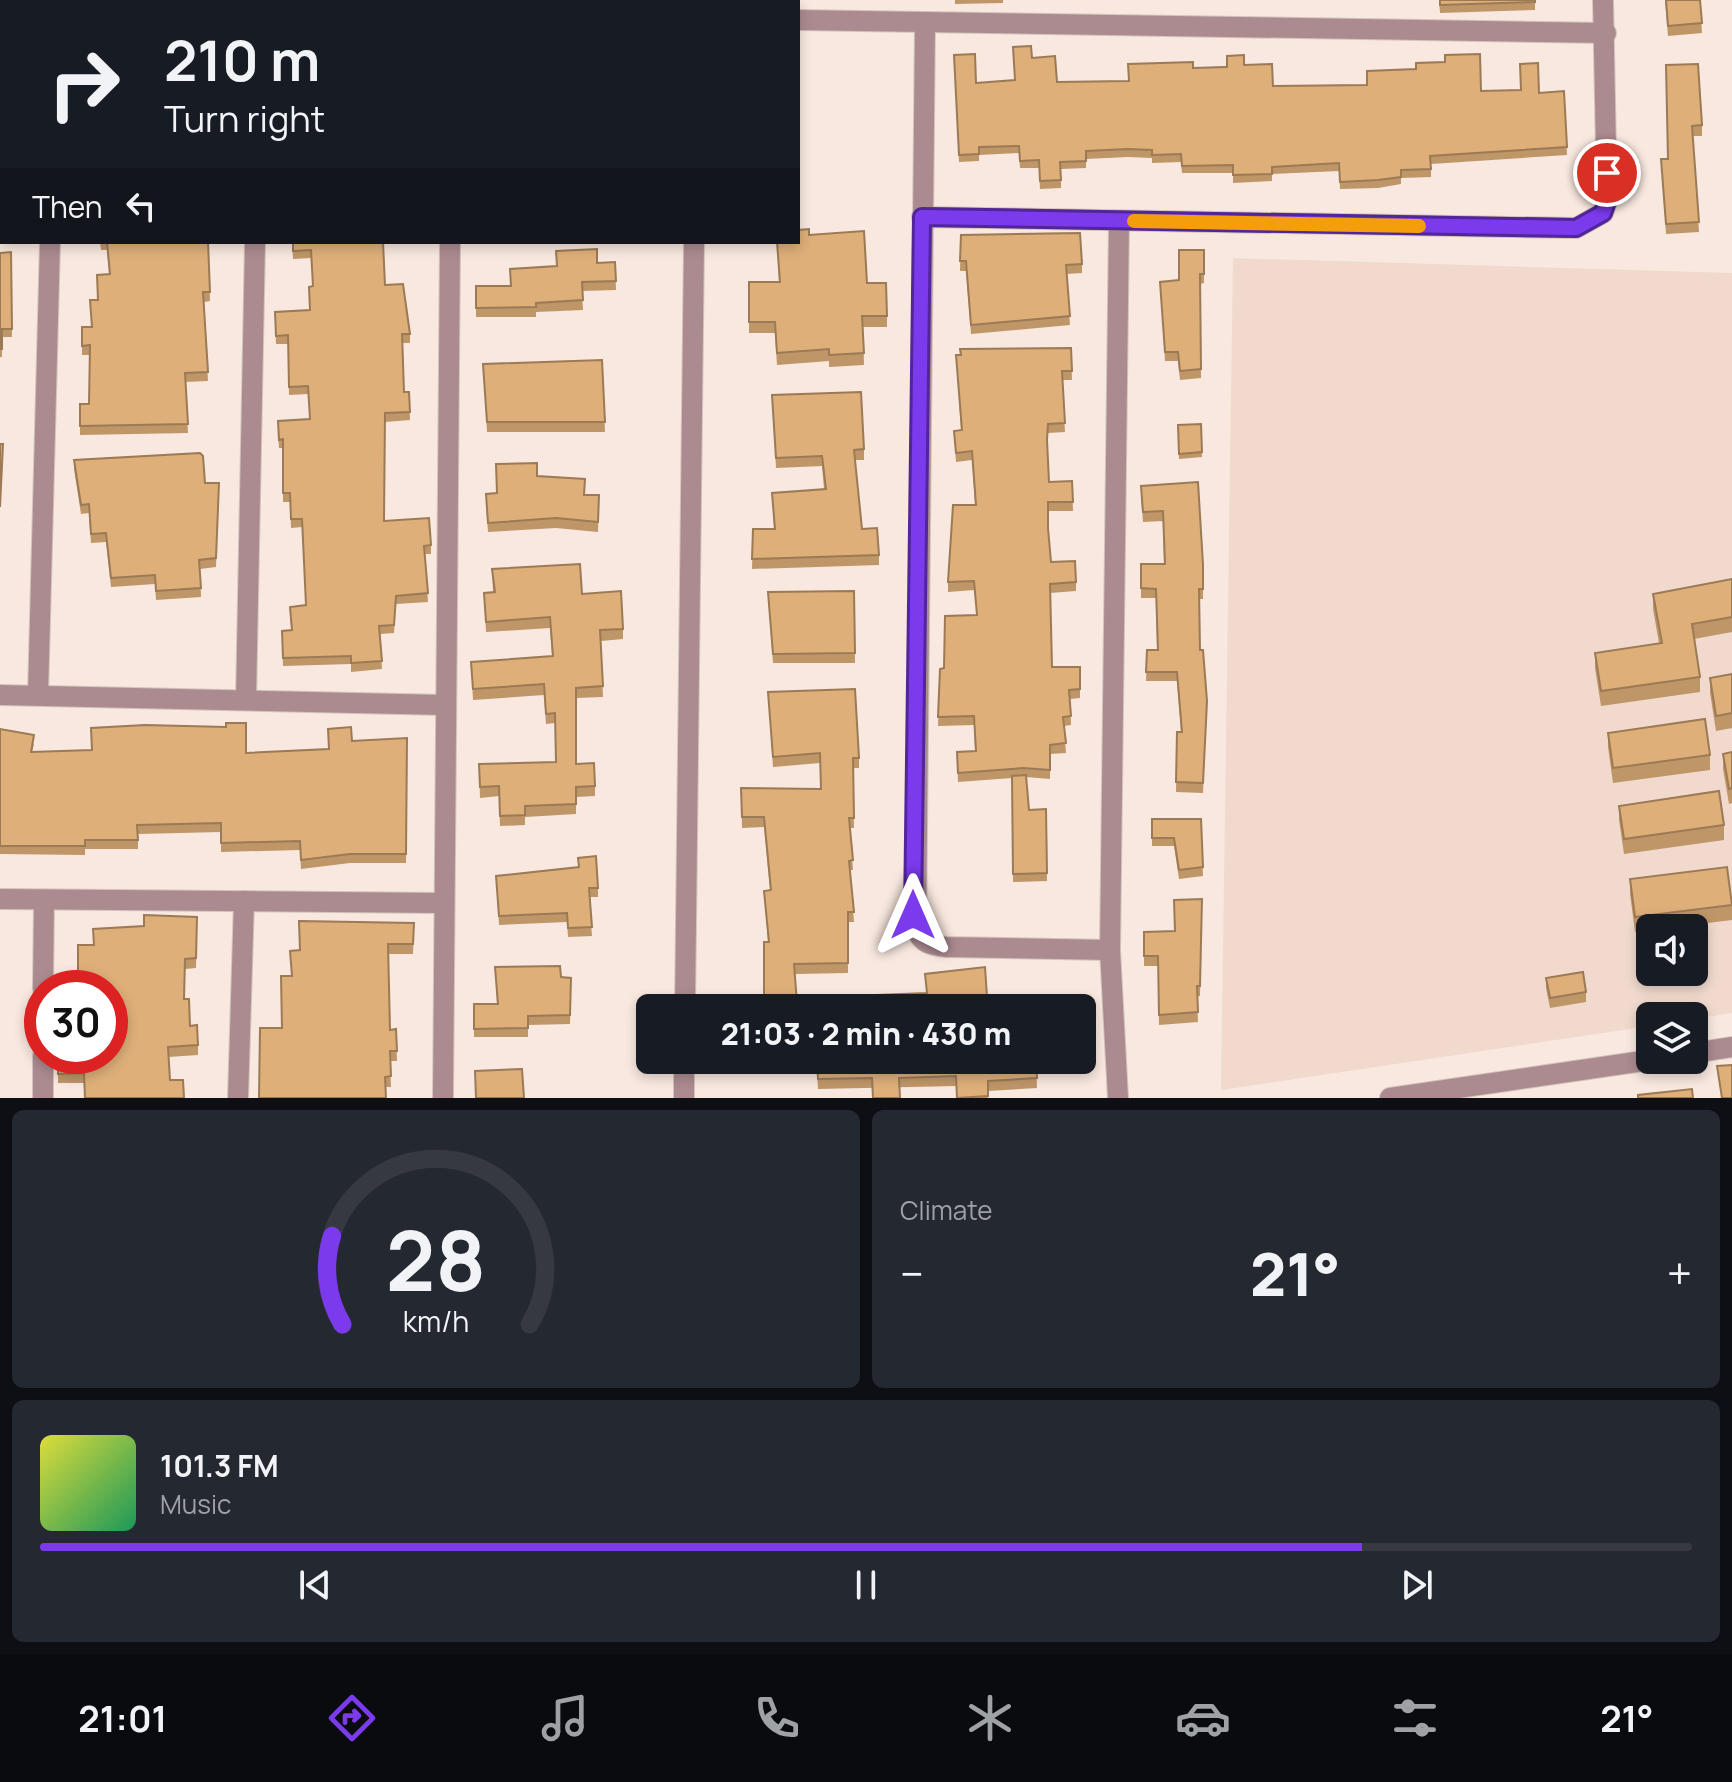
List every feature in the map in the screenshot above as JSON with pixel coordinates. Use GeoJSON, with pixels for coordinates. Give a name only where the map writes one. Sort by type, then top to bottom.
{"type":"FeatureCollection","features":[{"type":"Feature","properties":{"kind":"street"},"geometry":{"type":"LineString","coordinates":[[922,217],[1576,228],[1603,213],[1607,201],[1603,0]]}},
{"type":"Feature","properties":{"kind":"street"},"geometry":{"type":"LineString","coordinates":[[800,20],[1606,33]]}},
{"type":"Feature","properties":{"kind":"street"},"geometry":{"type":"LineString","coordinates":[[925,22],[916,929],[929,945],[946,947],[1110,950]]}},
{"type":"Feature","properties":{"kind":"street"},"geometry":{"type":"LineString","coordinates":[[1118,1098],[1110,950],[1119,221]]}},
{"type":"Feature","properties":{"kind":"street"},"geometry":{"type":"LineString","coordinates":[[38,695],[50,244]]}},
{"type":"Feature","properties":{"kind":"street"},"geometry":{"type":"LineString","coordinates":[[246,700],[255,244]]}},
{"type":"Feature","properties":{"kind":"street"},"geometry":{"type":"LineString","coordinates":[[443,1098],[442,903],[450,244]]}},
{"type":"Feature","properties":{"kind":"street"},"geometry":{"type":"LineString","coordinates":[[685,994],[694,244]]}},
{"type":"Feature","properties":{"kind":"street"},"geometry":{"type":"LineString","coordinates":[[0,695],[445,705]]}},
{"type":"Feature","properties":{"kind":"street"},"geometry":{"type":"LineString","coordinates":[[0,899],[442,903]]}},
{"type":"Feature","properties":{"kind":"street"},"geometry":{"type":"LineString","coordinates":[[43,970],[44,900]]}},
{"type":"Feature","properties":{"kind":"street"},"geometry":{"type":"LineString","coordinates":[[238,1098],[244,901]]}},
{"type":"Feature","properties":{"kind":"street"},"geometry":{"type":"LineString","coordinates":[[1708,1051],[1732,1047]]}},
{"type":"Feature","properties":{"kind":"street"},"geometry":{"type":"LineString","coordinates":[[1390,1098],[1505,1090],[1636,1063]]}},
{"type":"Feature","properties":{"kind":"street"},"geometry":{"type":"LineString","coordinates":[[43,1074],[43,1098]]}},
{"type":"Feature","properties":{"kind":"street"},"geometry":{"type":"LineString","coordinates":[[684,1074],[684,1098]]}},
{"type":"Feature","properties":{"kind":"shaded area"},"geometry":{"type":"Polygon","coordinates":[[[1233,258],[1732,273],[1732,1013],[1708,1017],[1708,1002],[1636,1002],[1636,1028],[1221,1090],[1233,258]]]}},
{"type":"Feature","properties":{"kind":"building"},"geometry":{"type":"Polygon","coordinates":[[[1440,0],[1535,0],[1535,2],[1440,5],[1440,0]]]}},
{"type":"Feature","properties":{"kind":"building"},"geometry":{"type":"Polygon","coordinates":[[[1666,0],[1700,0],[1702,23],[1668,26],[1666,0]]]}},
{"type":"Feature","properties":{"kind":"building"},"geometry":{"type":"Polygon","coordinates":[[[1031,46],[1032,58],[1055,56],[1057,82],[1129,81],[1128,64],[1193,62],[1193,68],[1227,67],[1227,56],[1244,55],[1244,65],[1272,64],[1273,86],[1367,85],[1367,71],[1416,69],[1416,63],[1445,62],[1445,55],[1480,54],[1481,91],[1521,90],[1520,64],[1538,63],[1539,93],[1564,91],[1567,147],[1430,156],[1431,169],[1401,170],[1401,177],[1340,182],[1339,163],[1272,167],[1272,174],[1233,175],[1233,165],[1182,166],[1181,154],[1152,155],[1152,150],[1128,149],[1086,151],[1086,161],[1060,162],[1061,180],[1040,181],[1039,160],[1020,161],[1019,146],[979,147],[979,154],[959,155],[954,55],[975,54],[976,83],[1015,80],[1013,47],[1031,46]]]}},
{"type":"Feature","properties":{"kind":"building"},"geometry":{"type":"Polygon","coordinates":[[[1698,64],[1702,125],[1692,126],[1699,222],[1666,224],[1661,159],[1668,159],[1666,65],[1698,64]]]}},
{"type":"Feature","properties":{"kind":"building"},"geometry":{"type":"Polygon","coordinates":[[[809,229],[809,235],[864,231],[867,283],[886,283],[887,316],[862,316],[864,353],[829,355],[829,349],[777,353],[775,322],[749,322],[749,282],[780,282],[777,244],[800,244],[800,230],[809,229]]]}},
{"type":"Feature","properties":{"kind":"building"},"geometry":{"type":"Polygon","coordinates":[[[1080,233],[1082,264],[1066,265],[1070,316],[971,325],[966,261],[960,261],[961,235],[1080,233]]]}},
{"type":"Feature","properties":{"kind":"building"},"geometry":{"type":"Polygon","coordinates":[[[107,244],[208,244],[210,292],[203,292],[208,372],[185,373],[188,424],[80,426],[80,404],[89,404],[90,345],[82,346],[82,327],[92,327],[90,300],[98,300],[97,275],[110,274],[107,244]]]}},
{"type":"Feature","properties":{"kind":"building"},"geometry":{"type":"Polygon","coordinates":[[[293,244],[383,244],[385,285],[403,284],[410,334],[402,334],[404,392],[409,392],[410,412],[385,413],[384,521],[429,518],[431,545],[424,546],[428,593],[396,596],[394,625],[379,626],[382,661],[351,663],[351,656],[283,658],[282,631],[292,630],[290,607],[306,605],[302,519],[291,519],[290,493],[283,493],[283,439],[279,440],[278,421],[310,419],[308,386],[289,387],[288,335],[276,336],[275,312],[310,310],[309,287],[313,286],[311,250],[293,251],[293,244]]]}},
{"type":"Feature","properties":{"kind":"building"},"geometry":{"type":"Polygon","coordinates":[[[597,249],[597,263],[615,262],[616,281],[582,282],[583,300],[536,303],[536,307],[476,308],[476,286],[511,286],[510,269],[557,266],[556,251],[597,249]]]}},
{"type":"Feature","properties":{"kind":"building"},"geometry":{"type":"Polygon","coordinates":[[[1179,250],[1204,250],[1204,274],[1200,274],[1201,369],[1180,371],[1178,352],[1165,352],[1160,282],[1179,280],[1179,250]]]}},
{"type":"Feature","properties":{"kind":"building"},"geometry":{"type":"Polygon","coordinates":[[[11,252],[12,329],[2,329],[0,349],[0,253],[11,252]]]}},
{"type":"Feature","properties":{"kind":"building"},"geometry":{"type":"Polygon","coordinates":[[[1071,348],[1072,371],[1062,371],[1065,423],[1048,424],[1047,440],[1049,482],[1072,481],[1073,502],[1048,502],[1051,562],[1075,561],[1076,582],[1050,584],[1052,667],[1080,667],[1080,689],[1069,690],[1071,716],[1063,717],[1066,743],[1050,745],[1050,770],[1023,768],[958,773],[957,752],[976,751],[974,716],[938,717],[940,669],[944,668],[945,616],[977,615],[974,581],[948,582],[953,505],[976,505],[972,451],[956,453],[954,431],[962,430],[956,355],[961,355],[960,349],[1071,348]]]}},
{"type":"Feature","properties":{"kind":"building"},"geometry":{"type":"Polygon","coordinates":[[[602,360],[605,422],[487,422],[483,364],[602,360]]]}},
{"type":"Feature","properties":{"kind":"building"},"geometry":{"type":"Polygon","coordinates":[[[861,392],[864,449],[854,450],[862,529],[877,528],[879,555],[752,559],[753,529],[775,529],[772,493],[826,489],[822,456],[776,458],[772,395],[861,392]]]}},
{"type":"Feature","properties":{"kind":"building"},"geometry":{"type":"Polygon","coordinates":[[[1201,424],[1202,452],[1179,454],[1178,425],[1201,424]]]}},
{"type":"Feature","properties":{"kind":"building"},"geometry":{"type":"Polygon","coordinates":[[[0,444],[3,444],[0,507],[0,444]]]}},
{"type":"Feature","properties":{"kind":"building"},"geometry":{"type":"Polygon","coordinates":[[[200,453],[203,456],[205,483],[219,483],[216,558],[199,560],[201,588],[156,591],[155,575],[111,578],[106,533],[91,534],[89,504],[81,505],[74,460],[200,453]]]}},
{"type":"Feature","properties":{"kind":"building"},"geometry":{"type":"Polygon","coordinates":[[[537,463],[537,476],[585,479],[584,495],[599,495],[598,522],[556,518],[488,523],[486,494],[497,493],[496,464],[537,463]]]}},
{"type":"Feature","properties":{"kind":"building"},"geometry":{"type":"Polygon","coordinates":[[[1198,482],[1203,565],[1203,589],[1199,589],[1200,650],[1203,650],[1207,701],[1203,783],[1176,782],[1177,732],[1182,732],[1177,672],[1146,672],[1147,650],[1158,650],[1156,589],[1141,588],[1141,564],[1165,564],[1163,511],[1143,512],[1141,486],[1198,482]]]}},
{"type":"Feature","properties":{"kind":"building"},"geometry":{"type":"Polygon","coordinates":[[[580,564],[582,594],[621,591],[623,629],[600,630],[603,686],[576,688],[576,764],[594,763],[595,786],[576,787],[576,804],[525,806],[525,815],[500,816],[499,786],[480,787],[479,764],[556,762],[555,713],[546,714],[544,684],[473,689],[471,662],[553,656],[550,617],[486,622],[484,593],[495,592],[492,569],[580,564]]]}},
{"type":"Feature","properties":{"kind":"building"},"geometry":{"type":"Polygon","coordinates":[[[1732,579],[1732,617],[1692,624],[1700,677],[1601,691],[1595,653],[1662,643],[1653,594],[1732,579]]]}},
{"type":"Feature","properties":{"kind":"building"},"geometry":{"type":"Polygon","coordinates":[[[854,591],[855,653],[773,654],[768,592],[854,591]]]}},
{"type":"Feature","properties":{"kind":"building"},"geometry":{"type":"Polygon","coordinates":[[[1732,674],[1732,713],[1716,716],[1710,678],[1732,674]]]}},
{"type":"Feature","properties":{"kind":"building"},"geometry":{"type":"Polygon","coordinates":[[[855,689],[859,758],[853,758],[854,818],[849,818],[854,912],[848,912],[848,963],[794,964],[796,994],[764,994],[764,942],[769,942],[764,891],[771,890],[764,817],[742,817],[741,788],[821,789],[820,753],[773,757],[768,692],[855,689]]]}},
{"type":"Feature","properties":{"kind":"building"},"geometry":{"type":"Polygon","coordinates":[[[1705,719],[1710,755],[1613,768],[1608,733],[1705,719]]]}},
{"type":"Feature","properties":{"kind":"building"},"geometry":{"type":"Polygon","coordinates":[[[226,723],[246,723],[246,753],[329,749],[328,729],[351,727],[352,741],[407,738],[406,854],[350,854],[301,860],[300,841],[221,843],[221,823],[137,825],[138,840],[85,840],[85,846],[0,846],[0,729],[34,735],[31,752],[92,750],[91,728],[145,725],[226,727],[226,723]]]}},
{"type":"Feature","properties":{"kind":"building"},"geometry":{"type":"Polygon","coordinates":[[[1732,752],[1732,788],[1729,789],[1723,754],[1732,752]]]}},
{"type":"Feature","properties":{"kind":"building"},"geometry":{"type":"Polygon","coordinates":[[[1026,775],[1029,810],[1046,809],[1047,873],[1013,874],[1012,776],[1026,775]]]}},
{"type":"Feature","properties":{"kind":"building"},"geometry":{"type":"Polygon","coordinates":[[[1719,791],[1724,825],[1624,839],[1619,806],[1719,791]]]}},
{"type":"Feature","properties":{"kind":"building"},"geometry":{"type":"Polygon","coordinates":[[[1152,819],[1201,819],[1203,867],[1179,870],[1174,838],[1152,838],[1152,819]]]}},
{"type":"Feature","properties":{"kind":"building"},"geometry":{"type":"Polygon","coordinates":[[[596,856],[598,888],[589,888],[592,927],[568,928],[567,913],[499,916],[496,876],[579,867],[578,858],[596,856]]]}},
{"type":"Feature","properties":{"kind":"building"},"geometry":{"type":"Polygon","coordinates":[[[1727,867],[1732,905],[1636,914],[1635,917],[1630,879],[1727,867]]]}},
{"type":"Feature","properties":{"kind":"building"},"geometry":{"type":"Polygon","coordinates":[[[1202,899],[1198,1012],[1159,1015],[1158,956],[1144,956],[1144,932],[1175,931],[1174,900],[1202,899]]]}},
{"type":"Feature","properties":{"kind":"building"},"geometry":{"type":"Polygon","coordinates":[[[144,915],[197,917],[196,958],[185,959],[184,999],[189,999],[190,1026],[197,1025],[198,1045],[168,1047],[170,1080],[183,1080],[184,1098],[85,1098],[84,1074],[128,1074],[128,970],[78,970],[78,945],[94,945],[93,929],[144,926],[144,915]]]}},
{"type":"Feature","properties":{"kind":"building"},"geometry":{"type":"Polygon","coordinates":[[[299,921],[414,923],[413,944],[388,944],[390,1030],[396,1029],[397,1051],[390,1051],[391,1076],[385,1077],[386,1098],[259,1098],[260,1028],[282,1028],[281,976],[292,976],[290,951],[300,950],[299,921]]]}},
{"type":"Feature","properties":{"kind":"building"},"geometry":{"type":"Polygon","coordinates":[[[560,966],[561,977],[571,978],[570,1015],[528,1016],[528,1028],[474,1029],[474,1004],[498,1004],[495,967],[560,966]]]}},
{"type":"Feature","properties":{"kind":"building"},"geometry":{"type":"Polygon","coordinates":[[[985,967],[987,994],[902,994],[927,993],[925,974],[985,967]]]}},
{"type":"Feature","properties":{"kind":"building"},"geometry":{"type":"Polygon","coordinates":[[[1583,972],[1586,992],[1550,998],[1546,978],[1583,972]]]}},
{"type":"Feature","properties":{"kind":"building"},"geometry":{"type":"Polygon","coordinates":[[[1732,1065],[1732,1098],[1722,1098],[1717,1066],[1732,1065]]]}},
{"type":"Feature","properties":{"kind":"building"},"geometry":{"type":"Polygon","coordinates":[[[522,1069],[524,1098],[476,1098],[475,1071],[522,1069]]]}},
{"type":"Feature","properties":{"kind":"building"},"geometry":{"type":"Polygon","coordinates":[[[818,1074],[1037,1074],[1037,1078],[988,1081],[988,1096],[957,1098],[956,1076],[899,1078],[900,1098],[873,1098],[872,1078],[818,1079],[818,1074]]]}},
{"type":"Feature","properties":{"kind":"building"},"geometry":{"type":"Polygon","coordinates":[[[1692,1089],[1693,1098],[1638,1098],[1638,1095],[1692,1089]]]}},
{"type":"Feature","properties":{"kind":"slow traffic"},"geometry":{"type":"LineString","coordinates":[[1134,221],[1419,226]]}},
{"type":"Feature","properties":{"kind":"route"},"geometry":{"type":"LineString","coordinates":[[913,915],[922,217],[1576,228],[1603,213],[1607,201],[1607,173]]}}]}
